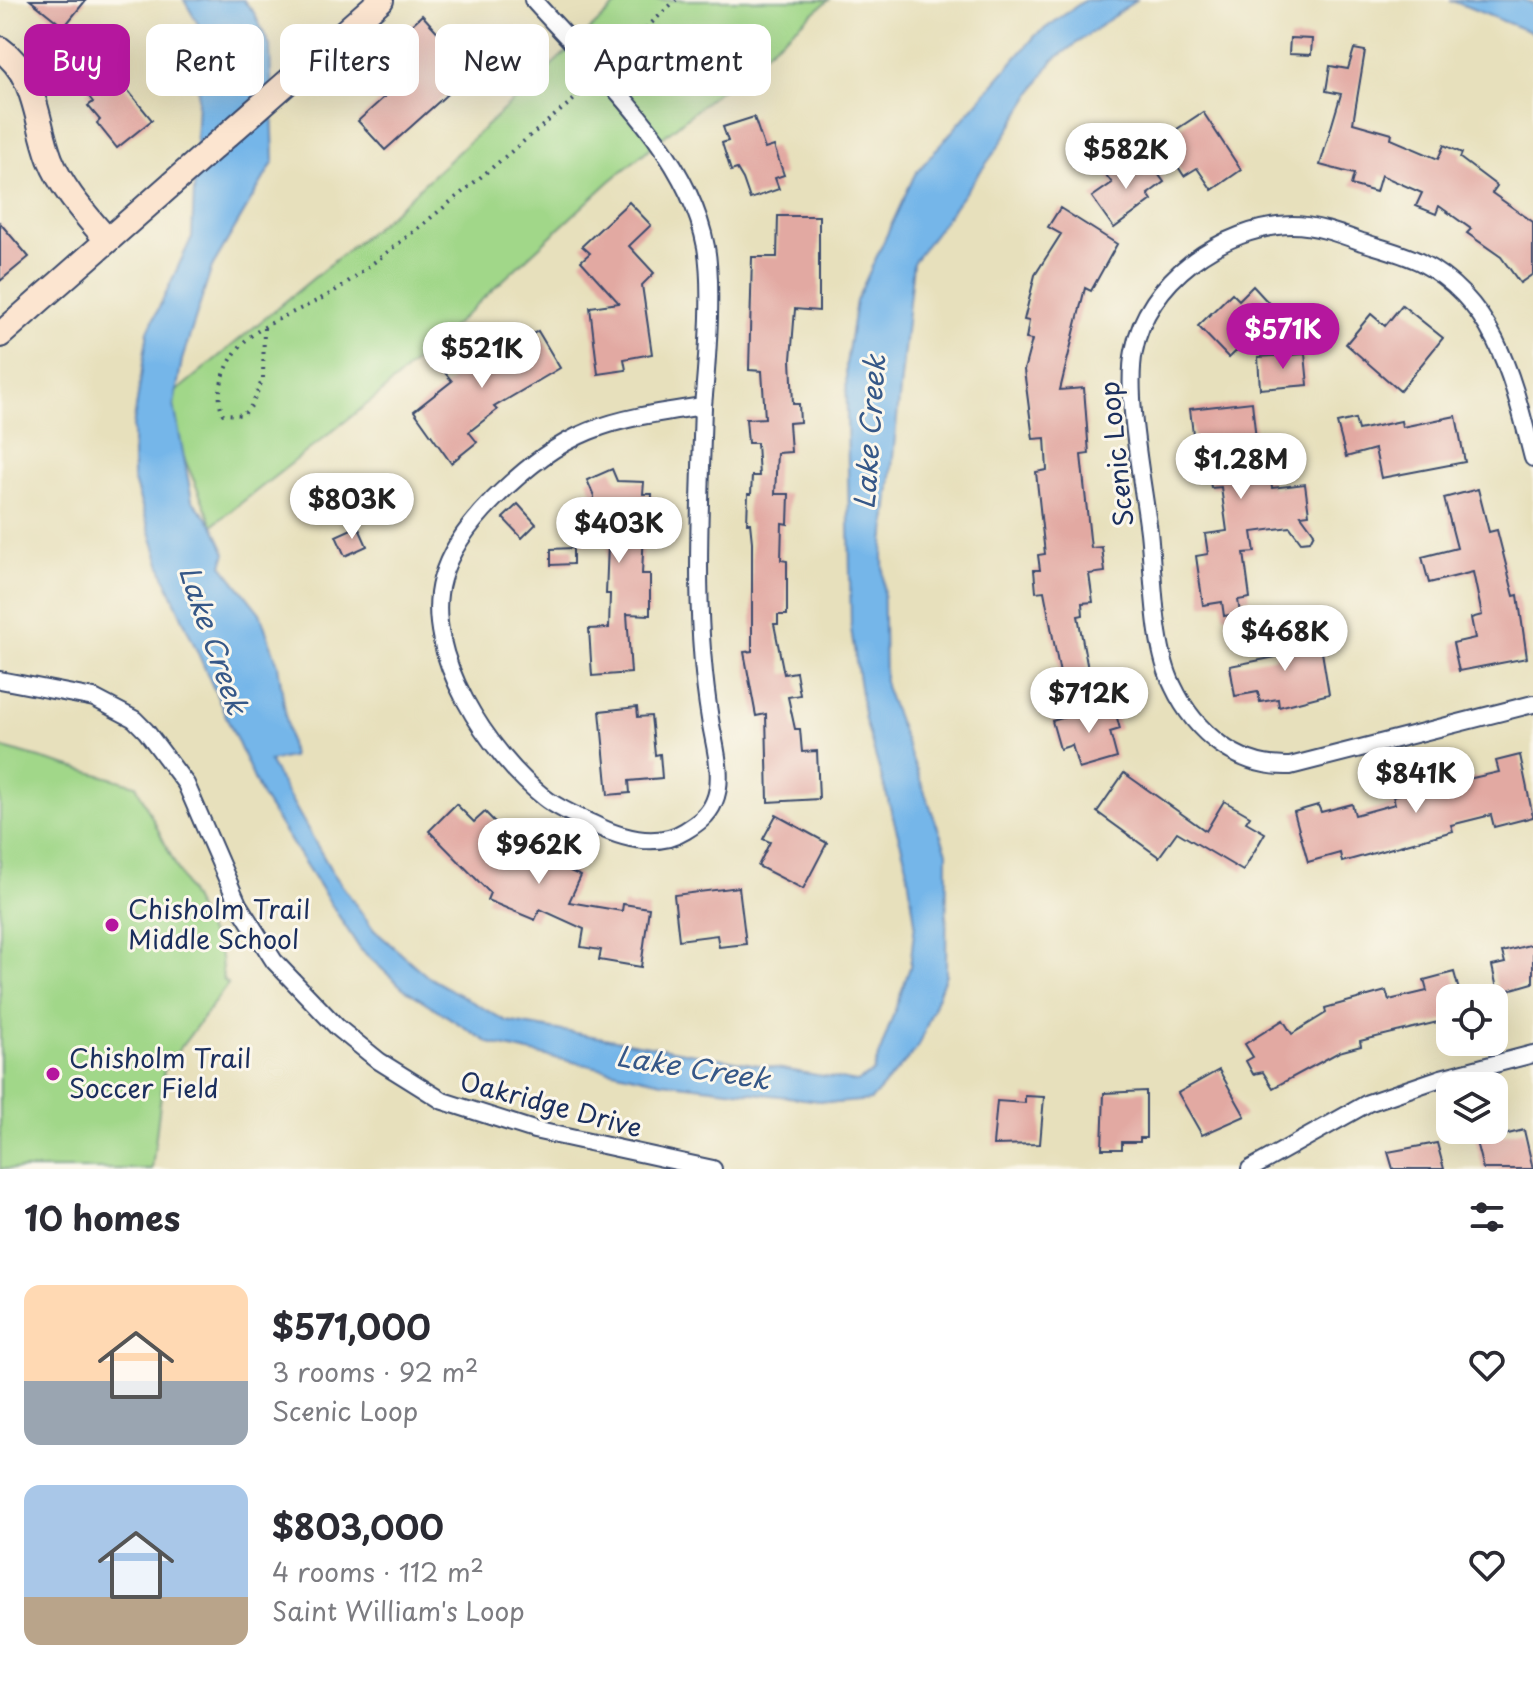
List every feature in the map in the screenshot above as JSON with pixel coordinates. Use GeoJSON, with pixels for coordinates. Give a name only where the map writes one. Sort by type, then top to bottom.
{"type":"FeatureCollection","features":[{"type":"Feature","properties":{"kind":"street"},"geometry":{"type":"LineString","coordinates":[[0,335],[381,0]]}},
{"type":"Feature","properties":{"kind":"street"},"geometry":{"type":"LineString","coordinates":[[533,0],[657,140],[675,167],[698,219],[707,256],[698,613],[701,663],[719,777],[716,798],[700,821],[665,839],[640,841],[600,828],[553,804],[497,751],[477,723],[456,679],[442,635],[439,596],[451,558],[480,513],[516,478],[556,446],[622,418],[703,406]]}},
{"type":"Feature","properties":{"kind":"street"},"geometry":{"type":"LineString","coordinates":[[0,49],[18,62],[32,91],[51,160],[78,205],[107,240]]}},
{"type":"Feature","properties":{"kind":"street","name":"Scenic Loop"},"geometry":{"type":"LineString","coordinates":[[1533,458],[1501,349],[1470,299],[1450,281],[1416,260],[1335,233],[1295,225],[1267,227],[1237,237],[1205,254],[1163,289],[1149,309],[1134,349],[1134,405],[1164,663],[1185,707],[1219,745],[1249,761],[1269,766],[1290,766],[1533,704]]}},
{"type":"Feature","properties":{"kind":"street","name":"Oakridge Drive"},"geometry":{"type":"LineString","coordinates":[[0,680],[94,698],[121,711],[146,731],[186,784],[238,904],[268,952],[296,987],[379,1061],[443,1101],[534,1130],[713,1169]]}},
{"type":"Feature","properties":{"kind":"street"},"geometry":{"type":"LineString","coordinates":[[1250,1169],[1368,1103],[1441,1078],[1533,1054]]}},
{"type":"Feature","properties":{"kind":"path"},"geometry":{"type":"LineString","coordinates":[[650,24],[676,0]]}},
{"type":"Feature","properties":{"kind":"path"},"geometry":{"type":"LineString","coordinates":[[264,328],[260,392],[243,415],[223,414],[219,404],[226,367],[245,342],[264,328],[312,306],[344,285],[449,206],[578,96]]}},
{"type":"Feature","properties":{"kind":"green space"},"geometry":{"type":"Polygon","coordinates":[[[622,0],[829,0],[771,48],[771,24],[596,24],[622,0]]]}},
{"type":"Feature","properties":{"kind":"green space"},"geometry":{"type":"Polygon","coordinates":[[[565,53],[565,96],[713,96],[609,182],[380,394],[213,525],[161,404],[390,215],[518,96],[549,96],[549,68],[565,53]]]}},
{"type":"Feature","properties":{"kind":"green space"},"geometry":{"type":"Polygon","coordinates":[[[0,747],[136,785],[221,957],[223,980],[228,984],[164,1070],[152,1169],[0,1169],[0,747]]]}},
{"type":"Feature","properties":{"kind":"water"},"geometry":{"type":"Polygon","coordinates":[[[184,0],[243,0],[259,24],[198,24],[184,0]]]}},
{"type":"Feature","properties":{"kind":"water","name":"Lake Creek"},"geometry":{"type":"Polygon","coordinates":[[[1085,0],[1136,0],[1052,61],[997,149],[913,263],[883,554],[885,686],[947,852],[946,974],[919,1046],[871,1100],[837,1103],[662,1082],[489,1043],[403,988],[360,949],[262,797],[165,579],[133,478],[133,427],[148,331],[192,237],[198,96],[264,96],[264,34],[270,46],[274,161],[212,267],[182,360],[174,405],[192,500],[213,525],[226,553],[222,565],[260,613],[278,665],[292,757],[269,761],[331,870],[374,930],[427,976],[506,1021],[857,1082],[873,1072],[910,967],[915,922],[906,862],[865,720],[851,629],[846,364],[856,301],[915,174],[1036,35],[1085,0]]]}},
{"type":"Feature","properties":{"kind":"water"},"geometry":{"type":"Polygon","coordinates":[[[1450,0],[1524,0],[1533,4],[1533,33],[1450,0]]]}},
{"type":"Feature","properties":{"kind":"building"},"geometry":{"type":"Polygon","coordinates":[[[30,0],[86,0],[66,24],[60,24],[30,0]]]}},
{"type":"Feature","properties":{"kind":"building"},"geometry":{"type":"Polygon","coordinates":[[[422,15],[435,29],[435,96],[445,96],[385,150],[358,121],[385,96],[419,96],[419,24],[412,24],[422,15]]]}},
{"type":"Feature","properties":{"kind":"building"},"geometry":{"type":"Polygon","coordinates":[[[1290,38],[1312,39],[1311,55],[1289,54],[1290,38]]]}},
{"type":"Feature","properties":{"kind":"building"},"geometry":{"type":"Polygon","coordinates":[[[1354,49],[1365,51],[1353,123],[1392,134],[1391,139],[1438,159],[1444,145],[1462,153],[1460,158],[1497,186],[1492,193],[1533,222],[1533,274],[1520,283],[1501,257],[1467,233],[1471,229],[1439,206],[1436,214],[1416,206],[1422,193],[1381,175],[1376,192],[1351,185],[1354,174],[1320,165],[1341,94],[1326,91],[1330,66],[1348,69],[1354,49]]]}},
{"type":"Feature","properties":{"kind":"building"},"geometry":{"type":"Polygon","coordinates":[[[130,93],[152,120],[117,148],[88,106],[93,102],[88,96],[130,96],[130,93]]]}},
{"type":"Feature","properties":{"kind":"building"},"geometry":{"type":"Polygon","coordinates":[[[1203,112],[1241,170],[1212,190],[1197,168],[1184,176],[1173,159],[1183,153],[1171,133],[1203,112]]]}},
{"type":"Feature","properties":{"kind":"building"},"geometry":{"type":"Polygon","coordinates":[[[754,117],[765,149],[774,146],[784,175],[775,178],[779,189],[750,199],[737,169],[731,171],[722,143],[728,141],[723,127],[754,117]]]}},
{"type":"Feature","properties":{"kind":"building"},"geometry":{"type":"Polygon","coordinates":[[[1127,154],[1142,175],[1153,167],[1164,182],[1148,194],[1152,200],[1114,228],[1092,197],[1112,183],[1103,171],[1127,154]]]}},
{"type":"Feature","properties":{"kind":"building"},"geometry":{"type":"Polygon","coordinates":[[[629,202],[651,225],[629,246],[654,273],[642,285],[652,354],[624,359],[626,370],[598,374],[590,307],[619,303],[581,261],[590,253],[582,246],[629,202]]]}},
{"type":"Feature","properties":{"kind":"building"},"geometry":{"type":"Polygon","coordinates":[[[1060,208],[1117,244],[1091,291],[1085,288],[1060,390],[1084,388],[1089,454],[1081,455],[1091,548],[1102,547],[1105,572],[1089,574],[1093,602],[1082,603],[1083,615],[1078,616],[1090,680],[1062,684],[1044,591],[1036,592],[1034,570],[1040,570],[1038,555],[1045,554],[1036,472],[1047,470],[1045,438],[1033,439],[1024,370],[1032,340],[1026,339],[1029,321],[1024,320],[1035,275],[1061,234],[1048,227],[1060,208]]]}},
{"type":"Feature","properties":{"kind":"building"},"geometry":{"type":"Polygon","coordinates":[[[778,216],[819,216],[819,311],[795,309],[791,359],[793,404],[799,404],[800,422],[789,423],[791,452],[777,453],[775,494],[789,494],[788,524],[782,523],[781,560],[787,561],[787,615],[778,615],[778,624],[774,624],[784,674],[796,672],[800,695],[788,697],[795,729],[800,729],[802,752],[817,751],[819,799],[768,802],[766,714],[756,716],[744,652],[752,651],[752,542],[750,523],[747,523],[748,494],[751,494],[752,476],[759,476],[757,443],[748,443],[746,419],[765,418],[762,371],[749,370],[752,257],[777,257],[778,216]]]}},
{"type":"Feature","properties":{"kind":"building"},"geometry":{"type":"Polygon","coordinates":[[[0,223],[29,257],[0,281],[0,223]]]}},
{"type":"Feature","properties":{"kind":"building"},"geometry":{"type":"Polygon","coordinates":[[[1253,286],[1277,312],[1229,358],[1198,326],[1232,293],[1239,300],[1253,286]]]}},
{"type":"Feature","properties":{"kind":"building"},"geometry":{"type":"Polygon","coordinates":[[[1402,305],[1443,338],[1400,391],[1346,344],[1371,314],[1385,326],[1402,305]]]}},
{"type":"Feature","properties":{"kind":"building"},"geometry":{"type":"Polygon","coordinates":[[[538,331],[560,368],[494,407],[497,410],[469,432],[477,442],[451,463],[414,411],[452,381],[441,368],[455,357],[460,364],[499,341],[505,351],[538,331]]]}},
{"type":"Feature","properties":{"kind":"building"},"geometry":{"type":"Polygon","coordinates":[[[1305,354],[1308,385],[1260,389],[1258,357],[1305,354]]]}},
{"type":"Feature","properties":{"kind":"building"},"geometry":{"type":"Polygon","coordinates":[[[1252,402],[1257,449],[1267,448],[1272,488],[1305,484],[1309,514],[1301,515],[1314,533],[1310,541],[1301,542],[1290,527],[1252,532],[1255,552],[1244,553],[1250,598],[1238,600],[1240,613],[1224,616],[1222,602],[1203,605],[1196,556],[1208,554],[1205,534],[1227,531],[1221,487],[1211,488],[1205,440],[1194,442],[1190,409],[1252,402]]]}},
{"type":"Feature","properties":{"kind":"building"},"geometry":{"type":"Polygon","coordinates":[[[1456,416],[1465,462],[1381,478],[1375,449],[1346,457],[1337,423],[1355,419],[1358,430],[1401,421],[1402,427],[1456,416]]]}},
{"type":"Feature","properties":{"kind":"building"},"geometry":{"type":"Polygon","coordinates":[[[612,469],[617,481],[644,482],[643,494],[652,494],[651,530],[644,530],[642,574],[650,574],[650,615],[627,614],[631,673],[592,676],[589,629],[609,628],[610,594],[606,594],[608,544],[580,544],[580,517],[593,517],[594,496],[587,480],[612,469]]]}},
{"type":"Feature","properties":{"kind":"building"},"geometry":{"type":"Polygon","coordinates":[[[1478,489],[1489,532],[1497,530],[1514,596],[1518,595],[1527,658],[1459,671],[1453,643],[1475,638],[1471,618],[1482,615],[1473,572],[1429,583],[1422,557],[1457,548],[1444,498],[1478,489]]]}},
{"type":"Feature","properties":{"kind":"building"},"geometry":{"type":"Polygon","coordinates":[[[518,504],[536,524],[522,538],[503,518],[518,504]]]}},
{"type":"Feature","properties":{"kind":"building"},"geometry":{"type":"Polygon","coordinates":[[[358,526],[367,546],[345,556],[336,536],[358,526]]]}},
{"type":"Feature","properties":{"kind":"building"},"geometry":{"type":"Polygon","coordinates":[[[573,548],[573,564],[551,565],[551,549],[573,548]]]}},
{"type":"Feature","properties":{"kind":"building"},"geometry":{"type":"Polygon","coordinates":[[[1319,634],[1329,694],[1279,707],[1278,699],[1260,702],[1258,692],[1235,696],[1230,666],[1276,657],[1274,642],[1319,634]]]}},
{"type":"Feature","properties":{"kind":"building"},"geometry":{"type":"Polygon","coordinates":[[[1113,703],[1120,729],[1110,732],[1117,758],[1079,769],[1072,745],[1060,749],[1052,721],[1113,703]]]}},
{"type":"Feature","properties":{"kind":"building"},"geometry":{"type":"Polygon","coordinates":[[[637,707],[638,717],[651,716],[655,755],[660,754],[662,778],[629,781],[630,793],[608,795],[600,711],[637,707]]]}},
{"type":"Feature","properties":{"kind":"building"},"geometry":{"type":"Polygon","coordinates":[[[1520,755],[1533,817],[1494,827],[1491,815],[1451,825],[1453,831],[1342,862],[1340,853],[1308,862],[1294,812],[1318,805],[1321,812],[1352,804],[1355,815],[1395,804],[1393,796],[1499,772],[1496,761],[1520,755]]]}},
{"type":"Feature","properties":{"kind":"building"},"geometry":{"type":"Polygon","coordinates":[[[1124,773],[1206,831],[1224,801],[1250,816],[1246,822],[1265,833],[1243,871],[1177,832],[1159,857],[1097,812],[1124,773]]]}},
{"type":"Feature","properties":{"kind":"building"},"geometry":{"type":"Polygon","coordinates":[[[456,804],[474,822],[485,812],[518,846],[572,866],[570,871],[581,876],[569,902],[622,911],[623,904],[649,908],[641,967],[599,960],[601,950],[581,947],[584,929],[540,909],[535,920],[487,900],[490,893],[429,831],[456,804]]]}},
{"type":"Feature","properties":{"kind":"building"},"geometry":{"type":"Polygon","coordinates":[[[776,815],[827,843],[803,889],[758,866],[770,842],[763,839],[776,815]]]}},
{"type":"Feature","properties":{"kind":"building"},"geometry":{"type":"Polygon","coordinates":[[[739,887],[746,944],[719,947],[717,935],[679,940],[674,895],[739,887]]]}},
{"type":"Feature","properties":{"kind":"building"},"geometry":{"type":"Polygon","coordinates":[[[1533,944],[1533,983],[1508,990],[1508,984],[1496,984],[1492,966],[1505,963],[1502,952],[1533,944]]]}},
{"type":"Feature","properties":{"kind":"building"},"geometry":{"type":"Polygon","coordinates":[[[1454,972],[1457,984],[1436,984],[1436,1022],[1360,1041],[1361,1046],[1339,1052],[1273,1088],[1263,1072],[1253,1074],[1246,1061],[1253,1057],[1245,1044],[1283,1020],[1292,1034],[1326,1013],[1325,1008],[1386,991],[1389,1000],[1427,991],[1424,980],[1454,972]]]}},
{"type":"Feature","properties":{"kind":"building"},"geometry":{"type":"Polygon","coordinates":[[[1219,1070],[1245,1116],[1202,1135],[1178,1093],[1219,1070]]]}},
{"type":"Feature","properties":{"kind":"building"},"geometry":{"type":"Polygon","coordinates":[[[1146,1091],[1146,1138],[1140,1138],[1140,1142],[1122,1142],[1122,1149],[1102,1149],[1104,1093],[1146,1091]]]}},
{"type":"Feature","properties":{"kind":"building"},"geometry":{"type":"Polygon","coordinates":[[[1025,1096],[1044,1097],[1040,1144],[993,1145],[997,1101],[1025,1103],[1025,1096]]]}},
{"type":"Feature","properties":{"kind":"building"},"geometry":{"type":"Polygon","coordinates":[[[1524,1130],[1533,1169],[1483,1169],[1477,1144],[1508,1144],[1508,1134],[1524,1130]]]}},
{"type":"Feature","properties":{"kind":"building"},"geometry":{"type":"Polygon","coordinates":[[[1436,1143],[1444,1169],[1393,1169],[1388,1152],[1436,1143]]]}},
{"type":"Feature","properties":{"kind":"place","name":"Chisholm Trail Middle School"},"geometry":{"type":"Point","coordinates":[112,925]}},
{"type":"Feature","properties":{"kind":"place","name":"Chisholm Trail Soccer Field"},"geometry":{"type":"Point","coordinates":[53,1074]}}]}
